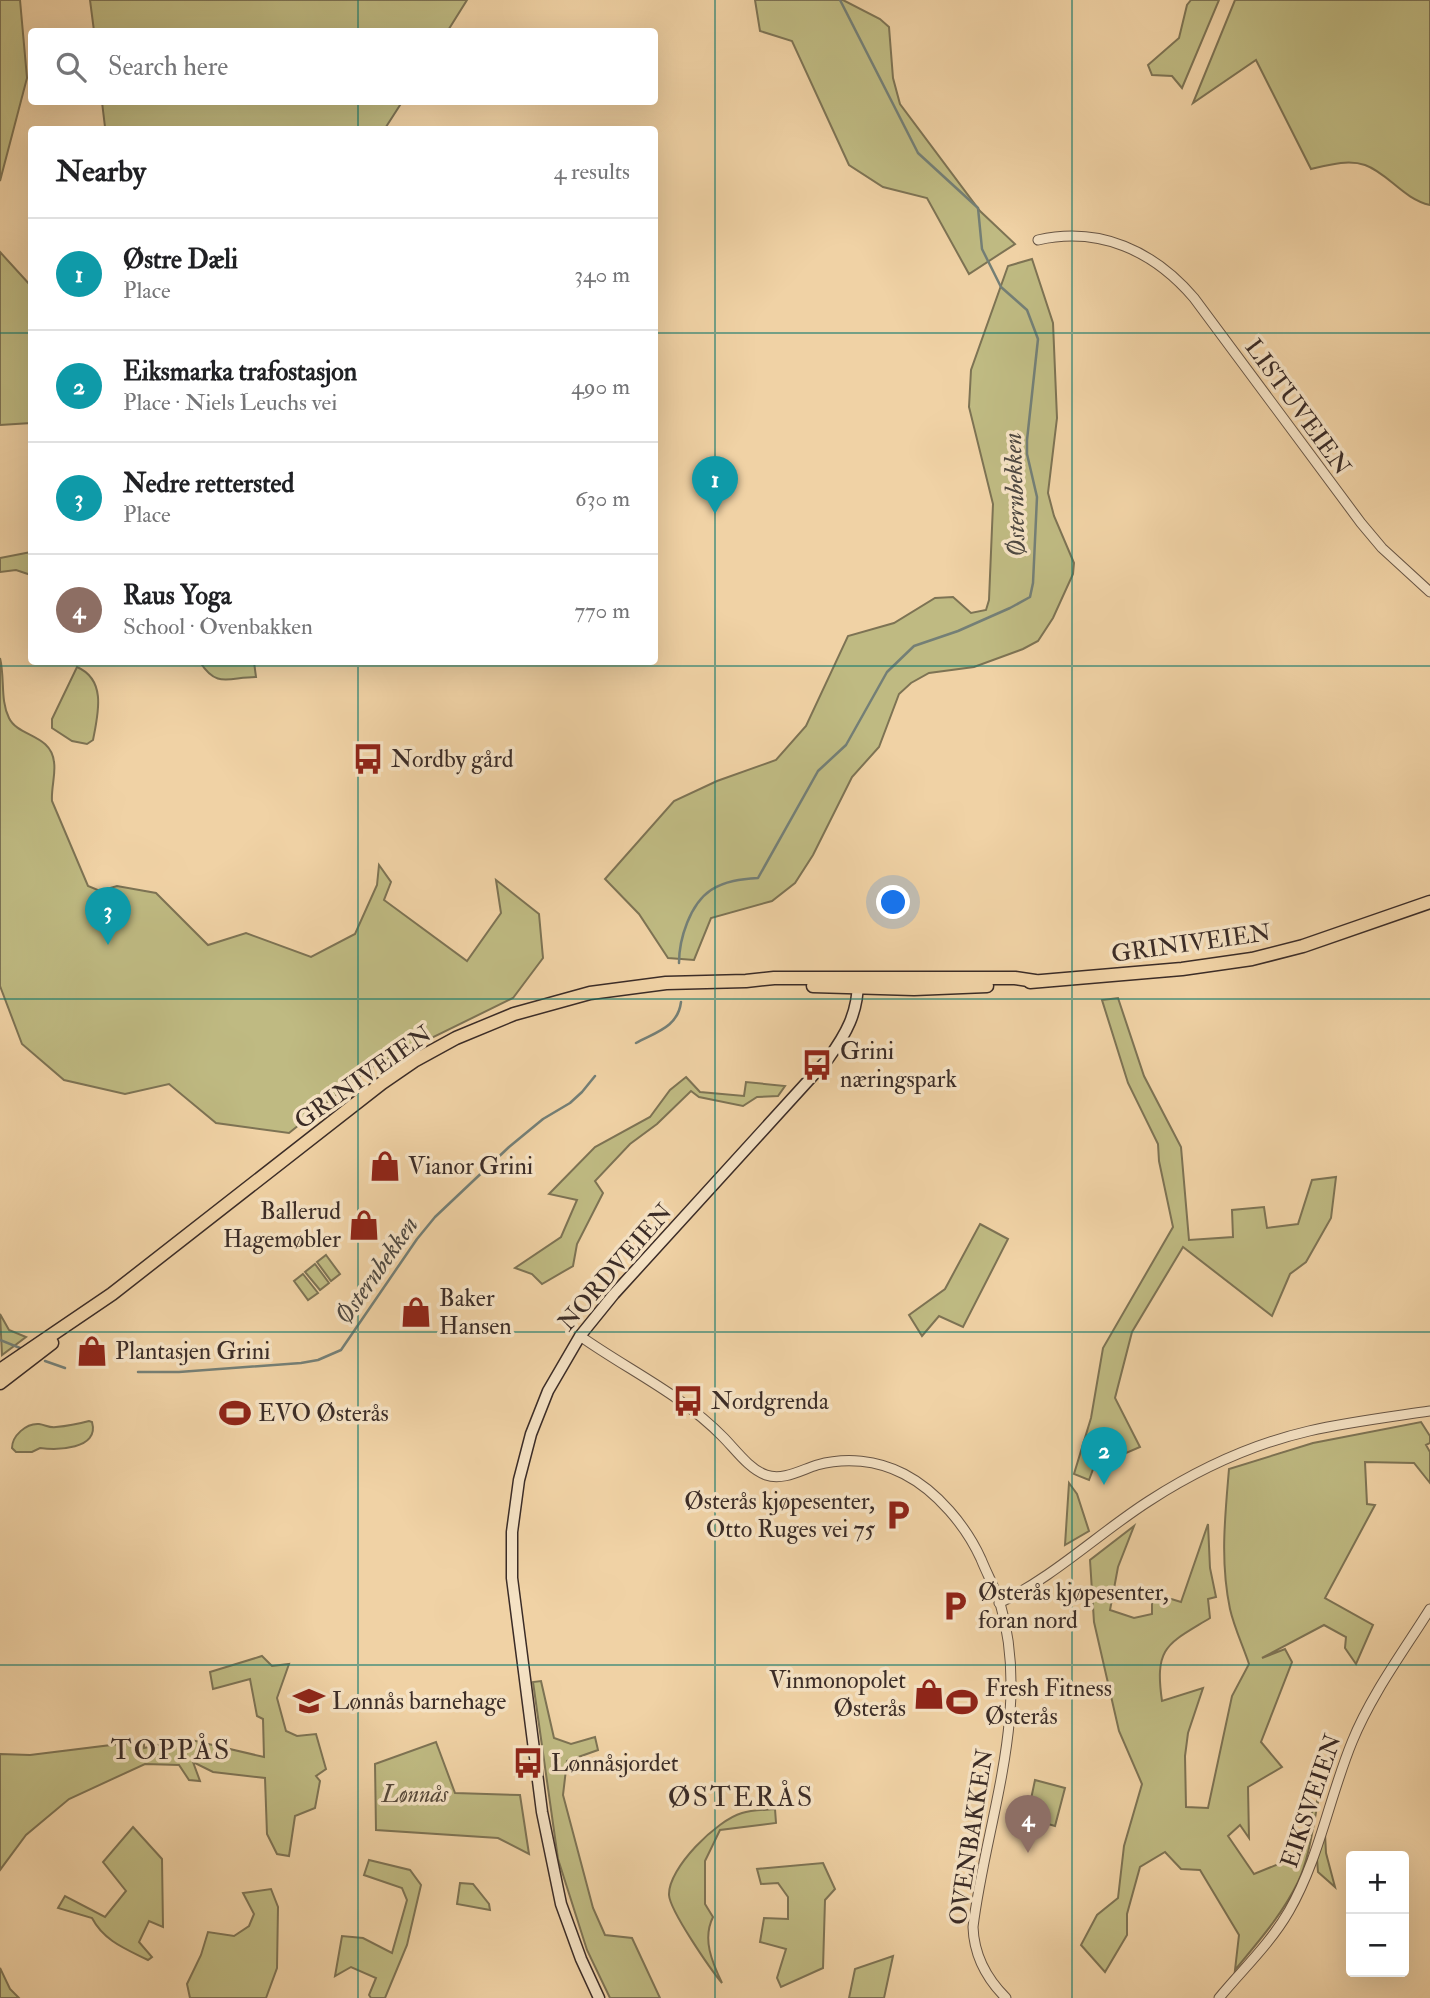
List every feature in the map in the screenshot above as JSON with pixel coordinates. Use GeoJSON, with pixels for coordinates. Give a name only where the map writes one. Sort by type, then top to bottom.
{"type":"FeatureCollection","features":[{"type":"Feature","properties":{"kind":"main road","name":"GRINIVEIEN"},"geometry":{"type":"LineString","coordinates":[[0,1370],[55,1331],[92,1309],[366,1095],[414,1061],[456,1038],[514,1014],[590,993],[666,982],[774,978],[957,988],[1182,969],[1252,959],[1303,946],[1430,902]]}},
{"type":"Feature","properties":{"kind":"main road","name":"NORDVEIEN"},"geometry":{"type":"LineString","coordinates":[[599,1998],[571,1935],[551,1862],[515,1605],[511,1559],[515,1505],[526,1450],[548,1391],[580,1336],[614,1294],[828,1059],[844,1037],[855,1015],[858,983]]}},
{"type":"Feature","properties":{"kind":"main road","name":"GRINIVEIEN"},"geometry":{"type":"LineString","coordinates":[[0,1383],[82,1320],[92,1309]]}},
{"type":"Feature","properties":{"kind":"street","name":"LISTUVEIEN"},"geometry":{"type":"LineString","coordinates":[[1038,240],[1067,235],[1088,236],[1133,248],[1155,261],[1182,284],[1361,523],[1382,548],[1430,592]]}},
{"type":"Feature","properties":{"kind":"street","name":"OVENBAKKEN"},"geometry":{"type":"LineString","coordinates":[[580,1336],[680,1400],[705,1419],[754,1468],[766,1475],[781,1476],[817,1465],[855,1460],[904,1474],[921,1485],[956,1519],[978,1552],[999,1603],[1008,1647],[1009,1717],[1002,1780],[973,1927],[974,1944],[980,1963],[1006,1998]]}},
{"type":"Feature","properties":{"kind":"street"},"geometry":{"type":"LineString","coordinates":[[999,1603],[1045,1575],[1147,1502],[1220,1462],[1308,1431],[1430,1411]]}},
{"type":"Feature","properties":{"kind":"street","name":"EIKSVEIEN"},"geometry":{"type":"LineString","coordinates":[[1219,1998],[1275,1932],[1295,1899],[1311,1864],[1356,1731],[1430,1609]]}},
{"type":"Feature","properties":{"kind":"green space"},"geometry":{"type":"Polygon","coordinates":[[[0,0],[20,0],[27,78],[0,181],[0,0]]]}},
{"type":"Feature","properties":{"kind":"green space"},"geometry":{"type":"Polygon","coordinates":[[[90,0],[467,0],[450,28],[94,28],[90,0]]]}},
{"type":"Feature","properties":{"kind":"green space"},"geometry":{"type":"Polygon","coordinates":[[[755,0],[843,0],[880,19],[889,27],[893,78],[900,104],[980,211],[1015,244],[969,274],[927,198],[883,187],[849,165],[792,41],[760,31],[755,0]]]}},
{"type":"Feature","properties":{"kind":"green space"},"geometry":{"type":"Polygon","coordinates":[[[1191,0],[1219,0],[1182,88],[1172,76],[1152,75],[1148,65],[1179,38],[1187,5],[1191,0]]]}},
{"type":"Feature","properties":{"kind":"green space"},"geometry":{"type":"Polygon","coordinates":[[[1235,0],[1430,0],[1430,205],[1420,202],[1365,165],[1331,164],[1311,169],[1256,60],[1193,103],[1235,0]]]}},
{"type":"Feature","properties":{"kind":"green space"},"geometry":{"type":"Polygon","coordinates":[[[102,105],[400,105],[387,126],[105,126],[102,105]]]}},
{"type":"Feature","properties":{"kind":"green space"},"geometry":{"type":"Polygon","coordinates":[[[0,252],[28,283],[28,423],[0,425],[0,252]]]}},
{"type":"Feature","properties":{"kind":"green space"},"geometry":{"type":"Polygon","coordinates":[[[1032,259],[1053,323],[1057,418],[1048,493],[1054,516],[1074,563],[1073,574],[1053,618],[1038,641],[1023,649],[974,667],[929,673],[911,683],[899,694],[879,747],[852,777],[813,855],[795,883],[772,901],[711,918],[694,960],[668,958],[639,914],[605,879],[674,801],[717,781],[776,760],[806,726],[848,636],[894,623],[935,598],[953,597],[971,613],[986,610],[989,600],[993,504],[969,407],[971,370],[1008,266],[1032,259]]]}},
{"type":"Feature","properties":{"kind":"green space"},"geometry":{"type":"Polygon","coordinates":[[[28,553],[28,574],[16,570],[0,572],[0,558],[28,553]]]}},
{"type":"Feature","properties":{"kind":"green space"},"geometry":{"type":"Polygon","coordinates":[[[0,658],[4,704],[9,718],[19,729],[41,741],[52,753],[52,801],[88,886],[100,891],[117,886],[156,893],[208,945],[246,933],[311,957],[355,934],[377,885],[379,865],[391,882],[384,900],[467,961],[501,913],[496,880],[539,914],[543,958],[513,998],[370,1068],[289,1133],[216,1123],[169,1084],[125,1094],[64,1080],[22,1044],[0,986],[0,658]]]}},
{"type":"Feature","properties":{"kind":"green space"},"geometry":{"type":"Polygon","coordinates":[[[202,665],[254,665],[256,677],[224,680],[212,676],[202,665]]]}},
{"type":"Feature","properties":{"kind":"green space"},"geometry":{"type":"Polygon","coordinates":[[[77,667],[87,673],[97,689],[97,719],[93,740],[87,744],[72,741],[52,728],[52,719],[77,667]]]}},
{"type":"Feature","properties":{"kind":"green space"},"geometry":{"type":"Polygon","coordinates":[[[1118,998],[1144,1076],[1181,1147],[1189,1240],[1233,1237],[1232,1210],[1264,1207],[1267,1228],[1298,1224],[1312,1180],[1336,1177],[1331,1218],[1306,1262],[1290,1274],[1272,1316],[1183,1247],[1132,1332],[1115,1398],[1140,1447],[1110,1460],[1098,1456],[1089,1480],[1074,1474],[1091,1418],[1103,1348],[1173,1227],[1158,1144],[1128,1083],[1102,1000],[1118,998]]]}},
{"type":"Feature","properties":{"kind":"green space"},"geometry":{"type":"Polygon","coordinates":[[[686,1077],[700,1092],[744,1096],[746,1082],[785,1086],[778,1096],[757,1097],[743,1106],[699,1097],[691,1091],[657,1124],[630,1144],[595,1181],[603,1193],[577,1244],[573,1266],[542,1284],[532,1274],[515,1268],[561,1237],[577,1200],[549,1194],[595,1147],[650,1117],[670,1090],[686,1077]]]}},
{"type":"Feature","properties":{"kind":"green space"},"geometry":{"type":"Polygon","coordinates":[[[980,1224],[1008,1239],[963,1327],[939,1316],[922,1336],[909,1315],[945,1289],[980,1224]]]}},
{"type":"Feature","properties":{"kind":"green space"},"geometry":{"type":"Polygon","coordinates":[[[326,1255],[340,1274],[331,1281],[317,1262],[326,1255]]]}},
{"type":"Feature","properties":{"kind":"green space"},"geometry":{"type":"Polygon","coordinates":[[[315,1264],[329,1283],[320,1290],[305,1272],[315,1264]]]}},
{"type":"Feature","properties":{"kind":"green space"},"geometry":{"type":"Polygon","coordinates":[[[303,1274],[318,1293],[308,1300],[294,1281],[303,1274]]]}},
{"type":"Feature","properties":{"kind":"green space"},"geometry":{"type":"Polygon","coordinates":[[[0,1314],[9,1330],[26,1337],[2,1355],[0,1314]]]}},
{"type":"Feature","properties":{"kind":"green space"},"geometry":{"type":"Polygon","coordinates":[[[92,1422],[93,1431],[90,1438],[75,1446],[40,1448],[32,1452],[16,1452],[12,1448],[17,1435],[34,1424],[54,1427],[92,1422]]]}},
{"type":"Feature","properties":{"kind":"green space"},"geometry":{"type":"Polygon","coordinates":[[[1421,1422],[1430,1436],[1430,1443],[1426,1445],[1430,1452],[1430,1483],[1414,1463],[1365,1462],[1367,1504],[1375,1505],[1325,1598],[1373,1625],[1356,1664],[1345,1648],[1346,1637],[1324,1625],[1262,1658],[1285,1649],[1292,1662],[1261,1742],[1282,1767],[1248,1787],[1249,1838],[1240,1825],[1228,1836],[1254,1874],[1291,1859],[1319,1797],[1306,1862],[1292,1894],[1235,1970],[1239,1935],[1200,1870],[1181,1869],[1165,1852],[1140,1867],[1127,1914],[1127,1935],[1105,1972],[1081,1945],[1097,1915],[1118,1898],[1124,1846],[1142,1784],[1119,1731],[1094,1622],[1090,1560],[1134,1526],[1118,1567],[1110,1610],[1134,1618],[1152,1614],[1152,1593],[1181,1602],[1208,1524],[1210,1568],[1216,1597],[1208,1599],[1210,1618],[1174,1641],[1167,1649],[1160,1668],[1160,1683],[1162,1701],[1203,1688],[1188,1733],[1185,1756],[1186,1807],[1208,1808],[1232,1696],[1249,1664],[1232,1616],[1225,1574],[1224,1539],[1229,1469],[1313,1443],[1421,1422]]]}},
{"type":"Feature","properties":{"kind":"green space"},"geometry":{"type":"Polygon","coordinates":[[[1069,1483],[1077,1494],[1089,1531],[1065,1545],[1069,1483]]]}},
{"type":"Feature","properties":{"kind":"green space"},"geometry":{"type":"Polygon","coordinates":[[[262,1656],[272,1666],[289,1664],[277,1698],[286,1731],[297,1736],[316,1734],[326,1769],[316,1776],[320,1781],[315,1808],[295,1816],[289,1856],[277,1854],[267,1834],[265,1778],[213,1772],[193,1762],[200,1781],[189,1780],[179,1765],[145,1764],[69,1799],[26,1835],[0,1870],[0,1754],[30,1755],[144,1741],[144,1748],[187,1739],[264,1757],[263,1719],[257,1716],[250,1679],[213,1689],[210,1672],[262,1656]]]}},
{"type":"Feature","properties":{"kind":"green space"},"geometry":{"type":"Polygon","coordinates":[[[541,1681],[554,1738],[571,1744],[595,1737],[598,1750],[567,1761],[563,1795],[593,1908],[605,1935],[632,1938],[660,1998],[610,1998],[587,1950],[558,1859],[533,1682],[541,1681]]]}},
{"type":"Feature","properties":{"kind":"green space","name":"Lønnås"},"geometry":{"type":"Polygon","coordinates":[[[436,1742],[455,1793],[520,1795],[529,1854],[498,1838],[376,1830],[375,1764],[436,1742]]]}},
{"type":"Feature","properties":{"kind":"green space"},"geometry":{"type":"Polygon","coordinates":[[[1035,1780],[1065,1788],[1055,1826],[1027,1818],[1035,1780]]]}},
{"type":"Feature","properties":{"kind":"green space"},"geometry":{"type":"Polygon","coordinates":[[[775,1809],[776,1823],[720,1830],[705,1861],[705,1904],[713,1917],[708,1942],[722,1983],[676,1914],[669,1895],[671,1884],[685,1859],[720,1825],[742,1813],[775,1809]]]}},
{"type":"Feature","properties":{"kind":"green space"},"geometry":{"type":"Polygon","coordinates":[[[133,1827],[162,1859],[163,1927],[149,1921],[139,1942],[152,1957],[148,1960],[109,1938],[92,1918],[58,1908],[65,1896],[105,1917],[126,1891],[103,1862],[133,1827]]]}},
{"type":"Feature","properties":{"kind":"green space"},"geometry":{"type":"Polygon","coordinates":[[[1325,1834],[1326,1853],[1335,1887],[1318,1872],[1317,1859],[1325,1834]]]}},
{"type":"Feature","properties":{"kind":"green space"},"geometry":{"type":"Polygon","coordinates":[[[369,1860],[410,1870],[421,1885],[407,1945],[385,1998],[371,1998],[369,1995],[376,1978],[351,1967],[335,1976],[342,1936],[363,1938],[392,1953],[407,1900],[402,1888],[364,1875],[369,1860]]]}},
{"type":"Feature","properties":{"kind":"green space"},"geometry":{"type":"Polygon","coordinates":[[[823,1863],[835,1889],[825,1900],[823,1968],[781,1987],[777,1978],[786,1949],[760,1942],[764,1918],[788,1919],[788,1897],[778,1883],[761,1884],[757,1869],[823,1863]]]}},
{"type":"Feature","properties":{"kind":"green space"},"geometry":{"type":"Polygon","coordinates":[[[460,1883],[473,1884],[489,1904],[490,1910],[457,1904],[460,1883]]]}},
{"type":"Feature","properties":{"kind":"green space"},"geometry":{"type":"Polygon","coordinates":[[[271,1889],[278,1907],[277,1968],[266,1998],[190,1998],[187,1984],[201,1955],[208,1932],[234,1936],[249,1926],[254,1914],[243,1893],[271,1889]]]}},
{"type":"Feature","properties":{"kind":"green space"},"geometry":{"type":"Polygon","coordinates":[[[893,1956],[884,1998],[849,1998],[855,1969],[893,1956]]]}},
{"type":"Feature","properties":{"kind":"green space"},"geometry":{"type":"Polygon","coordinates":[[[0,1968],[10,1989],[19,1998],[0,1998],[0,1968]]]}},
{"type":"Feature","properties":{"kind":"waterway","name":"Østernbekken"},"geometry":{"type":"LineString","coordinates":[[679,963],[687,923],[697,904],[711,890],[722,884],[758,878],[818,771],[846,745],[887,672],[914,646],[958,631],[1030,597],[1033,583],[1037,497],[1027,454],[1027,440],[1038,339],[1027,310],[1001,287],[982,249],[978,208],[918,153],[840,0]]}},
{"type":"Feature","properties":{"kind":"waterway","name":"Østernbekken"},"geometry":{"type":"LineString","coordinates":[[636,1043],[671,1023],[681,1002]]}},
{"type":"Feature","properties":{"kind":"waterway","name":"Østernbekken"},"geometry":{"type":"LineString","coordinates":[[138,1372],[179,1372],[301,1363],[318,1360],[341,1350],[435,1217],[509,1147],[543,1119],[570,1103],[595,1076]]}},
{"type":"Feature","properties":{"kind":"waterway","name":"Østernbekken"},"geometry":{"type":"LineString","coordinates":[[0,1340],[20,1348]]}},
{"type":"Feature","properties":{"kind":"waterway","name":"Østernbekken"},"geometry":{"type":"LineString","coordinates":[[45,1361],[65,1368]]}},
{"type":"Feature","properties":{"kind":"place","name":"Østre Dæli"},"geometry":{"type":"Point","coordinates":[715,514]}},
{"type":"Feature","properties":{"kind":"place","name":"Nordby gård"},"geometry":{"type":"Point","coordinates":[368,759]}},
{"type":"Feature","properties":{"kind":"place","name":"Nedre rettersted"},"geometry":{"type":"Point","coordinates":[108,945]}},
{"type":"Feature","properties":{"kind":"place","name":"Grini næringspark"},"geometry":{"type":"Point","coordinates":[817,1065]}},
{"type":"Feature","properties":{"kind":"place","name":"Vianor Grini"},"geometry":{"type":"Point","coordinates":[385,1166]}},
{"type":"Feature","properties":{"kind":"place","name":"Ballerud Hagemøbler"},"geometry":{"type":"Point","coordinates":[364,1225]}},
{"type":"Feature","properties":{"kind":"place","name":"Baker Hansen"},"geometry":{"type":"Point","coordinates":[416,1312]}},
{"type":"Feature","properties":{"kind":"place","name":"Plantasjen Grini"},"geometry":{"type":"Point","coordinates":[92,1351]}},
{"type":"Feature","properties":{"kind":"place","name":"Nordgrenda"},"geometry":{"type":"Point","coordinates":[688,1401]}},
{"type":"Feature","properties":{"kind":"place","name":"EVO Østerås"},"geometry":{"type":"Point","coordinates":[235,1413]}},
{"type":"Feature","properties":{"kind":"place","name":"Eiksmarka trafostasjon"},"geometry":{"type":"Point","coordinates":[1104,1485]}},
{"type":"Feature","properties":{"kind":"place","name":"Østerås kjøpesenter, Otto Ruges vei 75"},"geometry":{"type":"Point","coordinates":[898,1515]}},
{"type":"Feature","properties":{"kind":"place","name":"Østerås kjøpesenter, foran nord"},"geometry":{"type":"Point","coordinates":[955,1606]}},
{"type":"Feature","properties":{"kind":"place","name":"Vinmonopolet Østerås"},"geometry":{"type":"Point","coordinates":[929,1694]}},
{"type":"Feature","properties":{"kind":"place","name":"Lønnås barnehage"},"geometry":{"type":"Point","coordinates":[309,1701]}},
{"type":"Feature","properties":{"kind":"place","name":"Fresh Fitness Østerås"},"geometry":{"type":"Point","coordinates":[962,1702]}},
{"type":"Feature","properties":{"kind":"place","name":"Lønnåsjordet"},"geometry":{"type":"Point","coordinates":[528,1763]}},
{"type":"Feature","properties":{"kind":"place","name":"Raus Yoga"},"geometry":{"type":"Point","coordinates":[1028,1853]}},
{"type":"Feature","properties":{"kind":"district","name":"TOPPÅS"},"geometry":{"type":"Point","coordinates":[171,1749]}},
{"type":"Feature","properties":{"kind":"district","name":"ØSTERÅS"},"geometry":{"type":"Point","coordinates":[741,1796]}}]}
